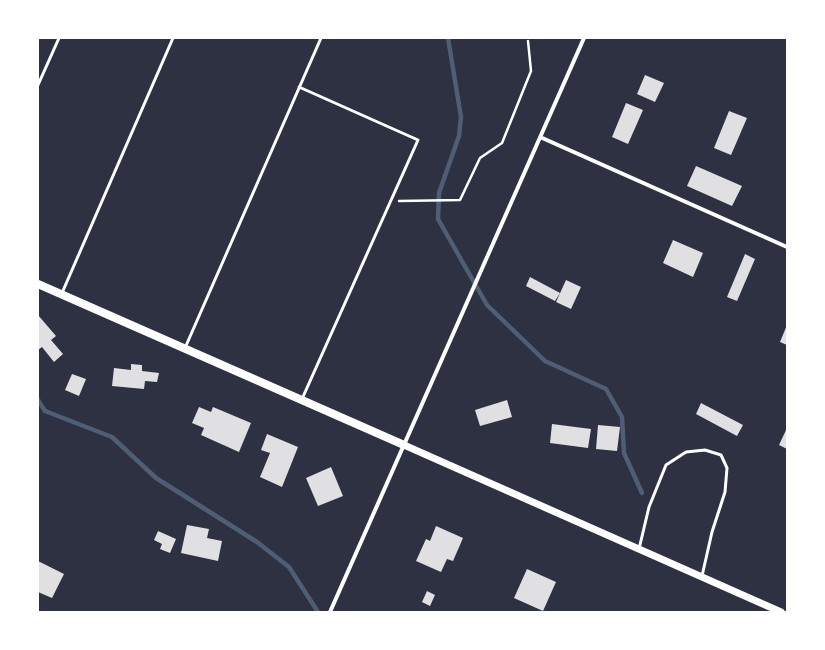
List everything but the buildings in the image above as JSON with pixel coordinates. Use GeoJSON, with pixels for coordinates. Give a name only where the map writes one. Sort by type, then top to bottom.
{"type":"FeatureCollection","features":[{"type":"Feature","properties":{"kind":"main road"},"geometry":{"type":"LineString","coordinates":[[38,284],[404,445]]}},
{"type":"Feature","properties":{"kind":"street"},"geometry":{"type":"LineString","coordinates":[[330,612],[584,38]]}},
{"type":"Feature","properties":{"kind":"street"},"geometry":{"type":"LineString","coordinates":[[540,137],[787,247]]}},
{"type":"Feature","properties":{"kind":"street"},"geometry":{"type":"LineString","coordinates":[[404,445],[781,612]]}},
{"type":"Feature","properties":{"kind":"lane"},"geometry":{"type":"LineString","coordinates":[[38,85],[59,38]]}},
{"type":"Feature","properties":{"kind":"lane"},"geometry":{"type":"LineString","coordinates":[[61,294],[173,38]]}},
{"type":"Feature","properties":{"kind":"lane"},"geometry":{"type":"LineString","coordinates":[[184,349],[321,38]]}},
{"type":"Feature","properties":{"kind":"lane"},"geometry":{"type":"LineString","coordinates":[[299,87],[418,140],[302,400]]}},
{"type":"Feature","properties":{"kind":"lane"},"geometry":{"type":"LineString","coordinates":[[639,549],[649,507],[666,465],[686,452],[705,450],[721,455],[727,468],[725,492],[712,532],[702,577]]}},
{"type":"Feature","properties":{"kind":"path"},"geometry":{"type":"LineString","coordinates":[[391,201],[460,200],[480,158],[502,143],[531,71],[528,41]]}},
{"type":"Feature","properties":{"kind":"waterway"},"geometry":{"type":"LineString","coordinates":[[448,38],[461,117],[459,136],[439,193],[438,219],[487,305],[545,361],[606,389],[622,417],[624,453],[642,493]]}},
{"type":"Feature","properties":{"kind":"waterway"},"geometry":{"type":"LineString","coordinates":[[38,400],[45,411],[112,437],[156,478],[257,542],[289,567],[318,612]]}}]}
